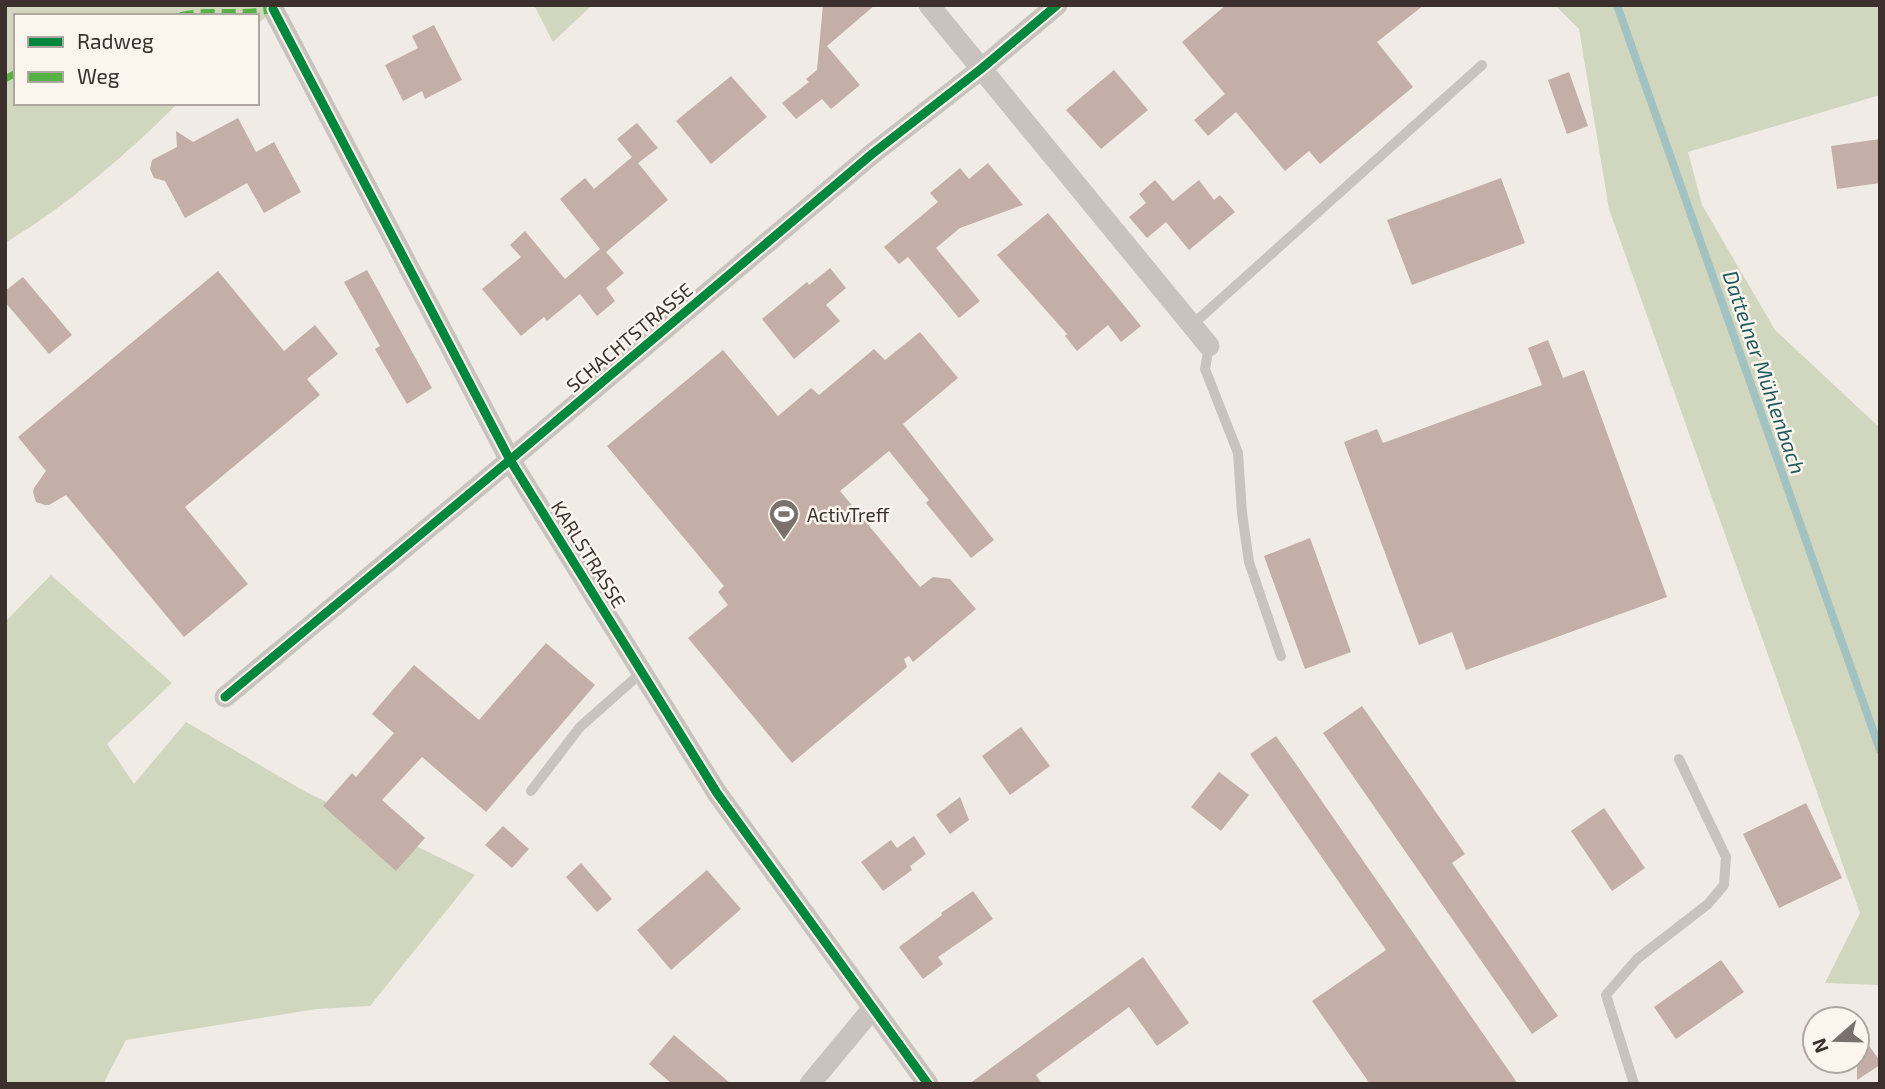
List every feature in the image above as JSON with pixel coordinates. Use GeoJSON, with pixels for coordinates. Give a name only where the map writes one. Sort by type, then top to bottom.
{"type":"FeatureCollection","features":[{"type":"Feature","properties":{"kind":"street"},"geometry":{"type":"LineString","coordinates":[[929,5],[1209,346]]}},
{"type":"Feature","properties":{"kind":"street","name":"SCHACHTSTRASSE"},"geometry":{"type":"LineString","coordinates":[[225,697],[872,154],[981,69],[1057,5]]}},
{"type":"Feature","properties":{"kind":"street","name":"KARLSTRASSE"},"geometry":{"type":"LineString","coordinates":[[273,9],[510,460],[717,793],[928,1084]]}},
{"type":"Feature","properties":{"kind":"street"},"geometry":{"type":"LineString","coordinates":[[810,1084],[873,1008]]}},
{"type":"Feature","properties":{"kind":"lane"},"geometry":{"type":"LineString","coordinates":[[1192,325],[1482,65]]}},
{"type":"Feature","properties":{"kind":"lane"},"geometry":{"type":"LineString","coordinates":[[1209,346],[1205,369],[1238,453],[1242,513],[1250,562],[1281,656]]}},
{"type":"Feature","properties":{"kind":"lane"},"geometry":{"type":"LineString","coordinates":[[531,791],[580,727],[642,672]]}},
{"type":"Feature","properties":{"kind":"lane"},"geometry":{"type":"LineString","coordinates":[[1634,1084],[1606,995],[1637,959],[1708,904],[1724,885],[1726,857],[1679,759]]}},
{"type":"Feature","properties":{"kind":"green space"},"geometry":{"type":"Polygon","coordinates":[[[5,5],[278,5],[259,23],[259,14],[14,14],[14,105],[176,105],[96,178],[5,243],[5,5]]]}},
{"type":"Feature","properties":{"kind":"green space"},"geometry":{"type":"Polygon","coordinates":[[[534,5],[592,5],[553,42],[534,5]]]}},
{"type":"Feature","properties":{"kind":"green space"},"geometry":{"type":"Polygon","coordinates":[[[1555,5],[1880,5],[1880,95],[1688,152],[1702,205],[1775,330],[1880,428],[1880,985],[1825,983],[1860,913],[1609,209],[1579,29],[1555,5]]]}},
{"type":"Feature","properties":{"kind":"green space"},"geometry":{"type":"Polygon","coordinates":[[[51,575],[172,683],[107,744],[134,784],[186,722],[306,792],[475,875],[370,1006],[316,1009],[126,1040],[103,1084],[5,1084],[5,622],[51,575]]]}},
{"type":"Feature","properties":{"kind":"building"},"geometry":{"type":"Polygon","coordinates":[[[823,5],[875,5],[827,46],[860,85],[831,109],[822,99],[796,119],[782,103],[809,82],[806,79],[817,70],[823,5]]]}},
{"type":"Feature","properties":{"kind":"building"},"geometry":{"type":"Polygon","coordinates":[[[1226,5],[1424,5],[1377,42],[1413,87],[1320,164],[1309,151],[1285,171],[1236,112],[1208,136],[1194,120],[1225,94],[1182,42],[1226,5]]]}},
{"type":"Feature","properties":{"kind":"building"},"geometry":{"type":"Polygon","coordinates":[[[434,25],[462,80],[425,99],[422,91],[403,101],[385,65],[418,48],[412,36],[434,25]]]}},
{"type":"Feature","properties":{"kind":"building"},"geometry":{"type":"Polygon","coordinates":[[[1114,70],[1148,110],[1101,149],[1066,110],[1114,70]]]}},
{"type":"Feature","properties":{"kind":"building"},"geometry":{"type":"Polygon","coordinates":[[[1569,72],[1588,126],[1567,134],[1548,80],[1569,72]]]}},
{"type":"Feature","properties":{"kind":"building"},"geometry":{"type":"Polygon","coordinates":[[[731,76],[767,117],[711,164],[676,121],[731,76]]]}},
{"type":"Feature","properties":{"kind":"building"},"geometry":{"type":"Polygon","coordinates":[[[238,118],[256,152],[274,142],[301,192],[264,213],[247,183],[185,218],[165,181],[154,178],[150,169],[152,160],[177,147],[176,131],[193,142],[238,118]]]}},
{"type":"Feature","properties":{"kind":"building"},"geometry":{"type":"Polygon","coordinates":[[[637,123],[658,148],[638,163],[668,200],[606,252],[624,273],[606,288],[615,301],[597,316],[580,294],[547,321],[544,317],[521,336],[482,289],[521,257],[510,245],[525,231],[565,279],[600,249],[560,199],[585,178],[594,189],[632,157],[617,139],[637,123]]]}},
{"type":"Feature","properties":{"kind":"building"},"geometry":{"type":"Polygon","coordinates":[[[1880,139],[1880,183],[1837,189],[1831,146],[1880,139]]]}},
{"type":"Feature","properties":{"kind":"building"},"geometry":{"type":"Polygon","coordinates":[[[988,163],[1023,205],[960,228],[936,248],[980,301],[959,318],[908,257],[899,264],[884,247],[938,202],[930,193],[960,168],[969,179],[988,163]]]}},
{"type":"Feature","properties":{"kind":"building"},"geometry":{"type":"Polygon","coordinates":[[[1501,178],[1525,243],[1412,285],[1387,220],[1501,178]]]}},
{"type":"Feature","properties":{"kind":"building"},"geometry":{"type":"Polygon","coordinates":[[[1155,180],[1173,201],[1199,180],[1214,200],[1220,195],[1235,212],[1189,250],[1166,222],[1147,238],[1129,217],[1146,203],[1139,194],[1155,180]]]}},
{"type":"Feature","properties":{"kind":"building"},"geometry":{"type":"Polygon","coordinates":[[[1048,213],[1141,326],[1121,342],[1108,325],[1077,351],[1065,336],[1067,334],[997,255],[1048,213]]]}},
{"type":"Feature","properties":{"kind":"building"},"geometry":{"type":"Polygon","coordinates":[[[830,268],[846,288],[826,305],[840,321],[794,359],[762,319],[807,282],[809,285],[830,268]]]}},
{"type":"Feature","properties":{"kind":"building"},"geometry":{"type":"Polygon","coordinates":[[[367,270],[432,388],[407,404],[375,349],[380,346],[344,282],[367,270]]]}},
{"type":"Feature","properties":{"kind":"building"},"geometry":{"type":"Polygon","coordinates":[[[218,271],[284,351],[315,325],[338,354],[307,379],[320,395],[185,507],[248,584],[184,637],[66,495],[49,505],[36,502],[34,488],[46,471],[18,437],[218,271]]]}},
{"type":"Feature","properties":{"kind":"building"},"geometry":{"type":"Polygon","coordinates":[[[23,277],[72,335],[49,354],[5,302],[5,291],[23,277]]]}},
{"type":"Feature","properties":{"kind":"building","name":"ActivTreff"},"geometry":{"type":"Polygon","coordinates":[[[920,332],[958,378],[903,424],[994,540],[971,558],[926,503],[929,500],[889,451],[840,491],[920,587],[933,577],[950,579],[976,609],[913,662],[909,656],[904,659],[907,667],[792,763],[688,638],[728,605],[718,592],[724,586],[607,446],[723,350],[778,416],[811,388],[819,395],[874,349],[885,360],[920,332]]]}},
{"type":"Feature","properties":{"kind":"building"},"geometry":{"type":"Polygon","coordinates":[[[1548,340],[1563,378],[1584,370],[1667,597],[1466,670],[1452,632],[1419,645],[1344,442],[1377,429],[1383,443],[1542,385],[1528,348],[1548,340]]]}},
{"type":"Feature","properties":{"kind":"building"},"geometry":{"type":"Polygon","coordinates":[[[1310,538],[1351,652],[1305,669],[1264,556],[1310,538]]]}},
{"type":"Feature","properties":{"kind":"building"},"geometry":{"type":"Polygon","coordinates":[[[546,643],[595,685],[486,812],[422,757],[382,800],[425,838],[396,871],[323,806],[352,773],[356,777],[394,733],[372,714],[414,665],[479,720],[546,643]]]}},
{"type":"Feature","properties":{"kind":"building"},"geometry":{"type":"Polygon","coordinates":[[[1362,706],[1465,854],[1452,863],[1558,1016],[1532,1034],[1323,733],[1362,706]]]}},
{"type":"Feature","properties":{"kind":"building"},"geometry":{"type":"Polygon","coordinates":[[[1021,727],[1050,766],[1010,795],[982,756],[1021,727]]]}},
{"type":"Feature","properties":{"kind":"building"},"geometry":{"type":"Polygon","coordinates":[[[1276,736],[1518,1084],[1370,1084],[1312,1001],[1386,950],[1250,754],[1276,736]]]}},
{"type":"Feature","properties":{"kind":"building"},"geometry":{"type":"Polygon","coordinates":[[[1219,772],[1249,795],[1221,831],[1191,807],[1219,772]]]}},
{"type":"Feature","properties":{"kind":"building"},"geometry":{"type":"Polygon","coordinates":[[[960,797],[969,820],[950,834],[936,815],[960,797]]]}},
{"type":"Feature","properties":{"kind":"building"},"geometry":{"type":"Polygon","coordinates":[[[1806,803],[1842,878],[1779,908],[1743,834],[1806,803]]]}},
{"type":"Feature","properties":{"kind":"building"},"geometry":{"type":"Polygon","coordinates":[[[1604,808],[1645,868],[1612,891],[1571,831],[1604,808]]]}},
{"type":"Feature","properties":{"kind":"building"},"geometry":{"type":"Polygon","coordinates":[[[503,826],[529,849],[512,868],[485,845],[503,826]]]}},
{"type":"Feature","properties":{"kind":"building"},"geometry":{"type":"Polygon","coordinates":[[[914,836],[926,854],[910,866],[912,870],[883,891],[861,862],[891,840],[897,848],[914,836]]]}},
{"type":"Feature","properties":{"kind":"building"},"geometry":{"type":"Polygon","coordinates":[[[581,863],[612,899],[597,912],[566,877],[581,863]]]}},
{"type":"Feature","properties":{"kind":"building"},"geometry":{"type":"Polygon","coordinates":[[[707,870],[741,909],[671,970],[637,930],[707,870]]]}},
{"type":"Feature","properties":{"kind":"building"},"geometry":{"type":"Polygon","coordinates":[[[973,891],[993,919],[938,957],[943,964],[923,979],[899,947],[973,891]]]}},
{"type":"Feature","properties":{"kind":"building"},"geometry":{"type":"Polygon","coordinates":[[[1143,957],[1189,1023],[1157,1046],[1129,1007],[1036,1075],[1042,1084],[969,1084],[1143,957]]]}},
{"type":"Feature","properties":{"kind":"building"},"geometry":{"type":"Polygon","coordinates":[[[1721,960],[1744,992],[1676,1039],[1654,1007],[1721,960]]]}},
{"type":"Feature","properties":{"kind":"building"},"geometry":{"type":"Polygon","coordinates":[[[674,1035],[731,1084],[672,1084],[649,1064],[674,1035]]]}},
{"type":"Feature","properties":{"kind":"building"},"geometry":{"type":"Polygon","coordinates":[[[1871,1048],[1880,1061],[1880,1065],[1871,1071],[1871,1048]]]}},
{"type":"Feature","properties":{"kind":"waterway","name":"Dattelner Mühlenbach"},"geometry":{"type":"LineString","coordinates":[[1617,5],[1880,750]]}},
{"type":"Feature","properties":{"kind":"marked path"},"geometry":{"type":"LineString","coordinates":[[192,14],[273,9]]}},
{"type":"Feature","properties":{"kind":"marked path"},"geometry":{"type":"LineString","coordinates":[[5,79],[14,74]]}},
{"type":"Feature","properties":{"kind":"cycle path"},"geometry":{"type":"LineString","coordinates":[[225,697],[872,154],[981,69],[1057,5]]}},
{"type":"Feature","properties":{"kind":"cycle path"},"geometry":{"type":"LineString","coordinates":[[273,9],[510,460],[717,793],[928,1084]]}},
{"type":"Feature","properties":{"kind":"place","name":"ActivTreff"},"geometry":{"type":"Point","coordinates":[784,541]}}]}
